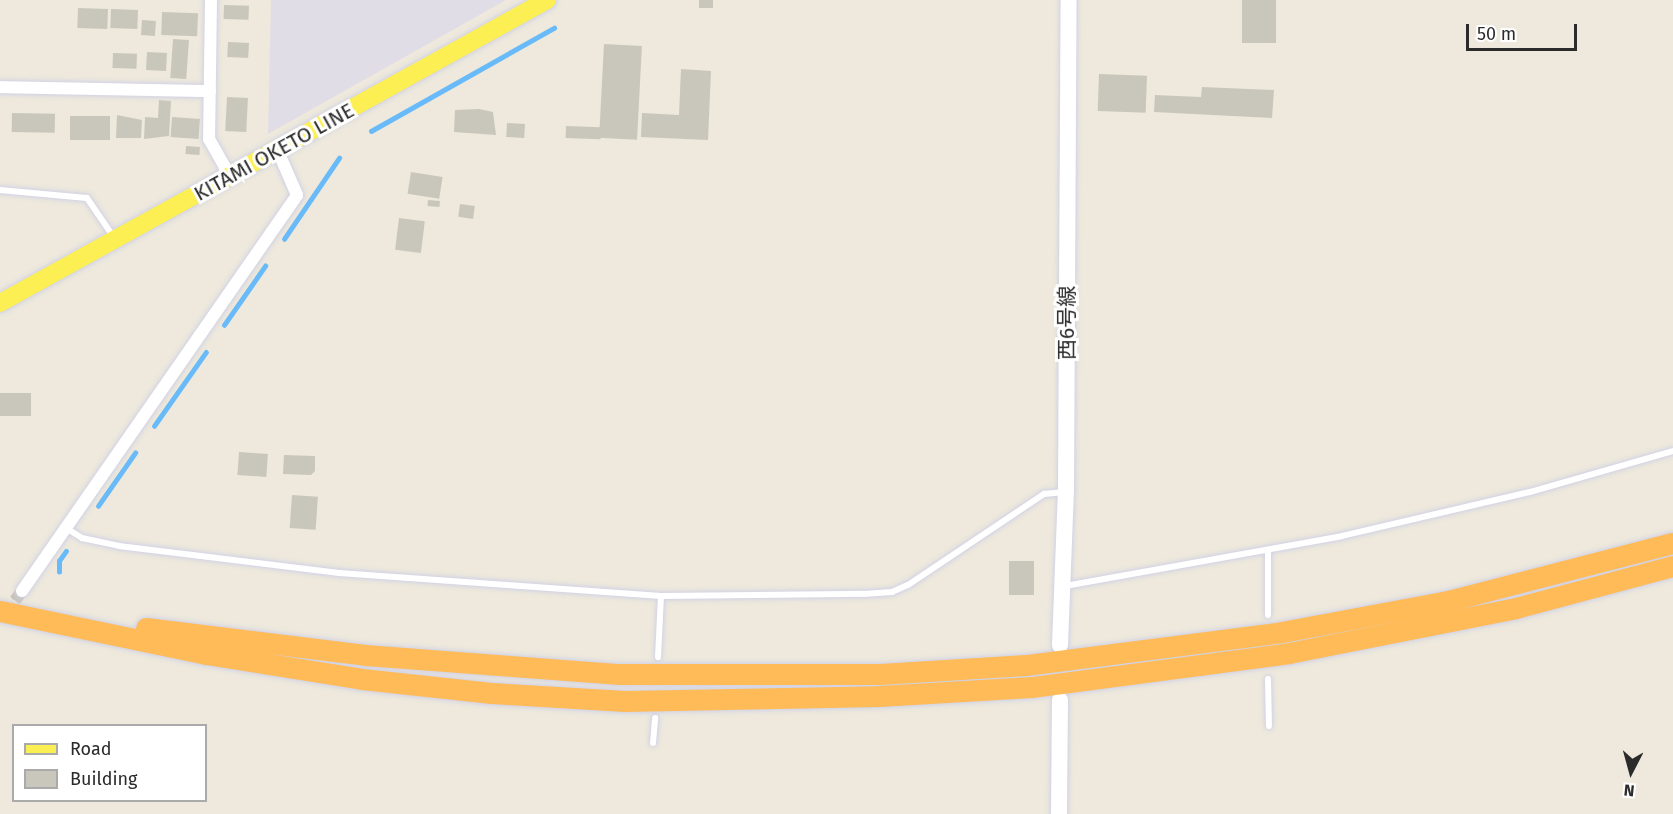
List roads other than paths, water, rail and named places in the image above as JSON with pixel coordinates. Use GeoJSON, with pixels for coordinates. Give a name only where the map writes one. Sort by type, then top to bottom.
{"type":"FeatureCollection","features":[{"type":"Feature","properties":{"kind":"highway"},"geometry":{"type":"LineString","coordinates":[[1513,584],[1673,528]]}},
{"type":"Feature","properties":{"kind":"highway"},"geometry":{"type":"LineString","coordinates":[[0,610],[208,638],[376,656],[619,674],[880,674],[1026,665],[1282,632],[1448,601],[1673,543]]}},
{"type":"Feature","properties":{"kind":"highway"},"geometry":{"type":"LineString","coordinates":[[0,610],[206,654],[362,679],[491,693],[625,701],[879,696],[1032,687],[1290,653],[1516,608],[1673,566]]}},
{"type":"Feature","properties":{"kind":"main road","name":"KITAMI OKETO LINE"},"geometry":{"type":"LineString","coordinates":[[0,303],[547,0]]}},
{"type":"Feature","properties":{"kind":"street"},"geometry":{"type":"LineString","coordinates":[[211,0],[209,139],[230,176]]}},
{"type":"Feature","properties":{"kind":"street","name":"西6号線"},"geometry":{"type":"LineString","coordinates":[[1060,645],[1066,492],[1069,0]]}},
{"type":"Feature","properties":{"kind":"street"},"geometry":{"type":"LineString","coordinates":[[0,87],[210,91]]}},
{"type":"Feature","properties":{"kind":"street"},"geometry":{"type":"LineString","coordinates":[[22,591],[297,195],[278,151]]}},
{"type":"Feature","properties":{"kind":"street"},"geometry":{"type":"LineString","coordinates":[[1059,814],[1060,700]]}},
{"type":"Feature","properties":{"kind":"lane"},"geometry":{"type":"LineString","coordinates":[[0,190],[87,198],[115,239]]}},
{"type":"Feature","properties":{"kind":"lane"},"geometry":{"type":"LineString","coordinates":[[1062,587],[1268,550],[1530,492],[1673,451]]}},
{"type":"Feature","properties":{"kind":"lane"},"geometry":{"type":"LineString","coordinates":[[65,528],[82,538],[119,546],[339,573],[661,596],[892,592],[1044,494],[1066,492]]}},
{"type":"Feature","properties":{"kind":"lane"},"geometry":{"type":"LineString","coordinates":[[1268,550],[1268,615]]}},
{"type":"Feature","properties":{"kind":"lane"},"geometry":{"type":"LineString","coordinates":[[658,657],[661,596]]}},
{"type":"Feature","properties":{"kind":"lane"},"geometry":{"type":"LineString","coordinates":[[1268,679],[1269,726]]}},
{"type":"Feature","properties":{"kind":"lane"},"geometry":{"type":"LineString","coordinates":[[653,743],[655,718]]}},
{"type":"Feature","properties":{"kind":"waterway"},"geometry":{"type":"LineString","coordinates":[[371,131],[554,28]]}},
{"type":"Feature","properties":{"kind":"waterway"},"geometry":{"type":"LineString","coordinates":[[284,239],[339,158]]}},
{"type":"Feature","properties":{"kind":"waterway"},"geometry":{"type":"LineString","coordinates":[[224,325],[265,266]]}},
{"type":"Feature","properties":{"kind":"waterway"},"geometry":{"type":"LineString","coordinates":[[154,426],[206,352]]}},
{"type":"Feature","properties":{"kind":"waterway"},"geometry":{"type":"LineString","coordinates":[[98,506],[135,453]]}},
{"type":"Feature","properties":{"kind":"waterway"},"geometry":{"type":"LineString","coordinates":[[59,572],[59,561],[66,551]]}},
{"type":"Feature","properties":{"kind":"tunnel"},"geometry":{"type":"LineString","coordinates":[[4,615],[22,591]]}}]}
